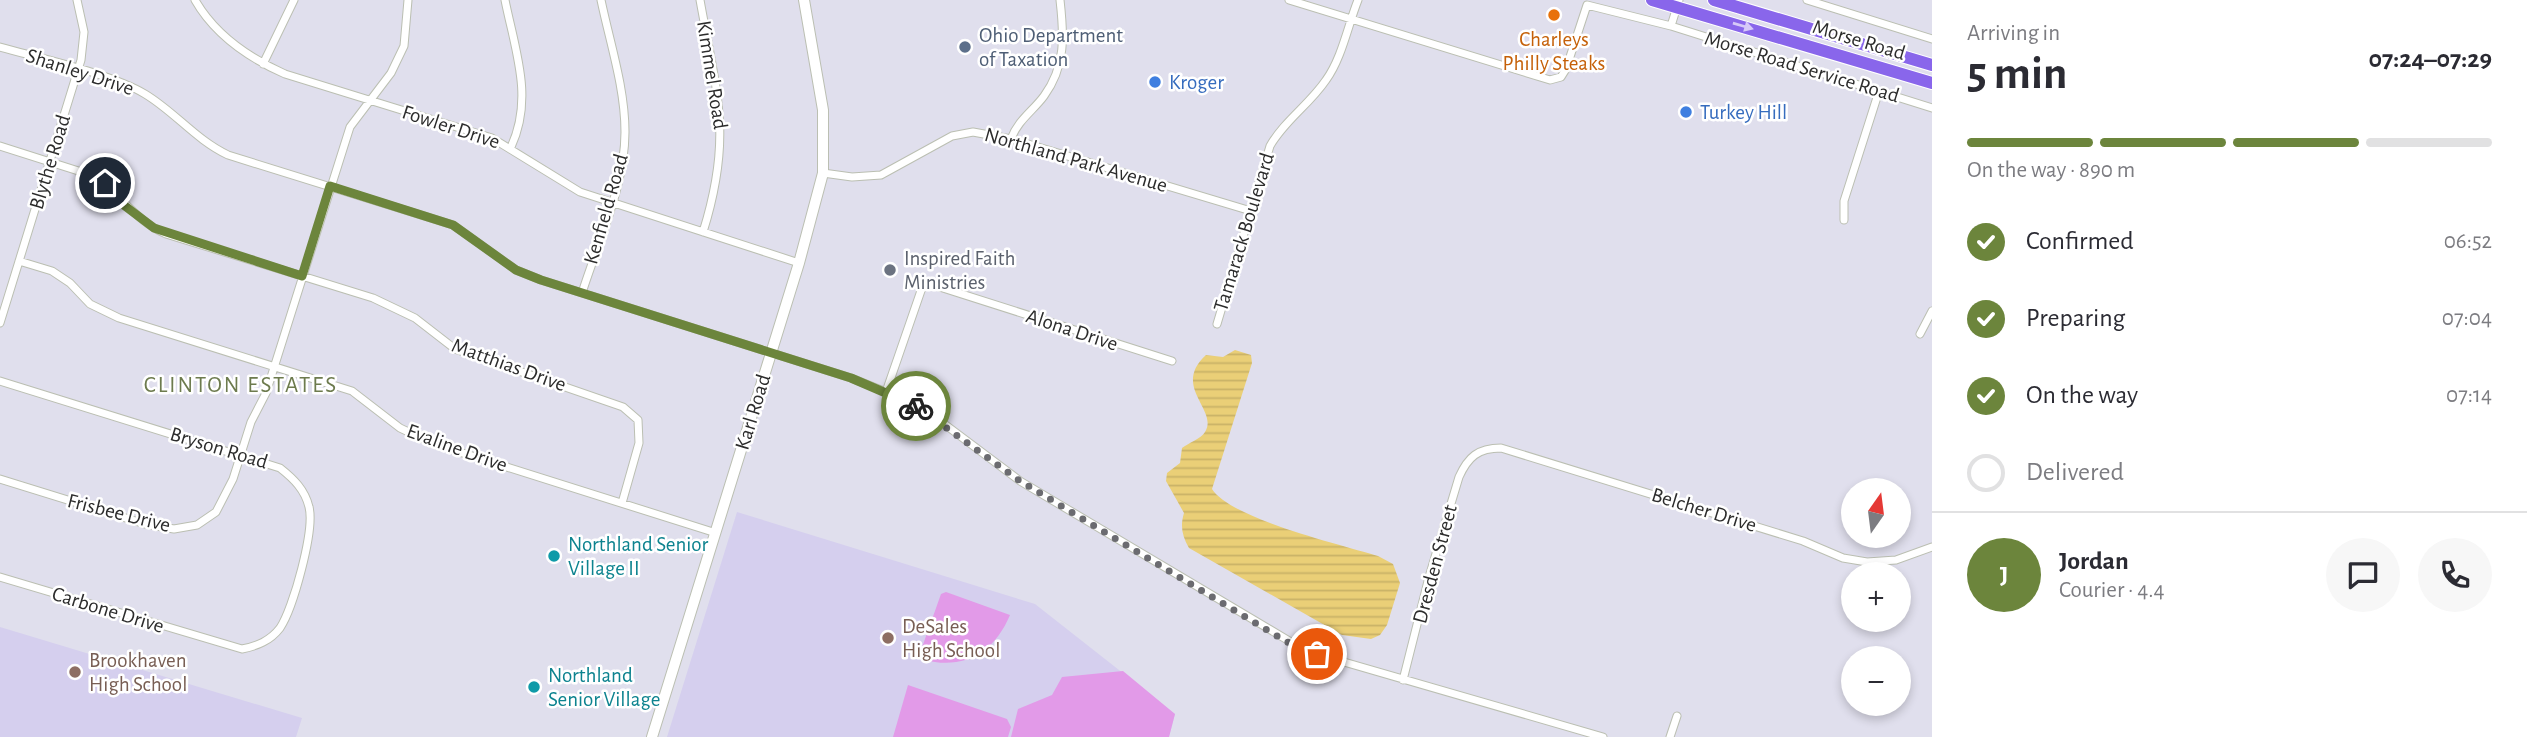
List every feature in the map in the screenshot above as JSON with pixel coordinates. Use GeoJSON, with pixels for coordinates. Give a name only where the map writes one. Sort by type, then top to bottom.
{"type":"FeatureCollection","features":[{"type":"Feature","properties":{"kind":"main road","name":"Karl Road"},"geometry":{"type":"LineString","coordinates":[[652,737],[799,263],[823,173],[822,103],[804,0]]}},
{"type":"Feature","properties":{"kind":"main road","name":"Morse Road"},"geometry":{"type":"LineString","coordinates":[[1653,0],[1678,4],[1932,83]]}},
{"type":"Feature","properties":{"kind":"main road","name":"Morse Road"},"geometry":{"type":"LineString","coordinates":[[1714,0],[1932,65]]}},
{"type":"Feature","properties":{"kind":"main road"},"geometry":{"type":"LineString","coordinates":[[1867,63],[1891,62],[1932,72]]}},
{"type":"Feature","properties":{"kind":"street","name":"Blythe Road"},"geometry":{"type":"LineString","coordinates":[[0,323],[78,71],[84,45],[77,0]]}},
{"type":"Feature","properties":{"kind":"street","name":"Fowler Drive"},"geometry":{"type":"LineString","coordinates":[[195,0],[215,27],[263,64],[285,74],[480,134],[511,147],[556,180],[611,203],[799,263]]}},
{"type":"Feature","properties":{"kind":"street"},"geometry":{"type":"LineString","coordinates":[[263,64],[295,0]]}},
{"type":"Feature","properties":{"kind":"street","name":"Frisbee Drive"},"geometry":{"type":"LineString","coordinates":[[0,479],[145,524],[174,529],[197,525],[216,512],[233,479],[274,366],[350,127],[391,73],[404,46],[408,0]]}},
{"type":"Feature","properties":{"kind":"street"},"geometry":{"type":"LineString","coordinates":[[505,0],[524,95],[523,118],[511,147]]}},
{"type":"Feature","properties":{"kind":"street","name":"Kenfield Road"},"geometry":{"type":"LineString","coordinates":[[582,293],[611,203],[623,156],[625,131],[601,0]]}},
{"type":"Feature","properties":{"kind":"street","name":"Kimmel Road"},"geometry":{"type":"LineString","coordinates":[[700,0],[719,93],[722,138],[719,174],[703,232]]}},
{"type":"Feature","properties":{"kind":"street"},"geometry":{"type":"LineString","coordinates":[[1011,139],[1015,129],[1044,96],[1056,74],[1064,48],[1060,0]]}},
{"type":"Feature","properties":{"kind":"street"},"geometry":{"type":"LineString","coordinates":[[1289,0],[1352,17]]}},
{"type":"Feature","properties":{"kind":"street","name":"Tamarack Boulevard"},"geometry":{"type":"LineString","coordinates":[[1217,324],[1270,146],[1281,128],[1314,97],[1328,78],[1358,0]]}},
{"type":"Feature","properties":{"kind":"street"},"geometry":{"type":"LineString","coordinates":[[1807,0],[1932,39]]}},
{"type":"Feature","properties":{"kind":"street"},"geometry":{"type":"LineString","coordinates":[[1671,26],[1678,4]]}},
{"type":"Feature","properties":{"kind":"street","name":"Morse Road Service Road"},"geometry":{"type":"LineString","coordinates":[[1352,17],[1499,66],[1550,80],[1561,77],[1587,5],[1671,26],[1932,108]]}},
{"type":"Feature","properties":{"kind":"street","name":"Shanley Drive"},"geometry":{"type":"LineString","coordinates":[[0,47],[145,94],[204,142],[221,151],[453,225],[516,270],[771,353],[886,392],[923,408],[1020,481],[1306,651],[1603,737]]}},
{"type":"Feature","properties":{"kind":"street"},"geometry":{"type":"LineString","coordinates":[[1844,220],[1844,201],[1880,91]]}},
{"type":"Feature","properties":{"kind":"street","name":"Northland Park Avenue"},"geometry":{"type":"LineString","coordinates":[[823,173],[852,177],[881,174],[952,136],[973,132],[1011,139],[1251,211]]}},
{"type":"Feature","properties":{"kind":"street","name":"Matthias Drive"},"geometry":{"type":"LineString","coordinates":[[0,146],[105,183],[125,206],[154,228],[400,309],[445,342],[478,359],[623,407],[638,420],[639,443],[622,503]]}},
{"type":"Feature","properties":{"kind":"street","name":"Evaline Drive"},"geometry":{"type":"LineString","coordinates":[[19,261],[62,276],[100,311],[352,391],[400,428],[434,444],[716,533]]}},
{"type":"Feature","properties":{"kind":"street","name":"Alona Drive"},"geometry":{"type":"LineString","coordinates":[[886,392],[924,282],[1172,361]]}},
{"type":"Feature","properties":{"kind":"street"},"geometry":{"type":"LineString","coordinates":[[1920,334],[1932,311]]}},
{"type":"Feature","properties":{"kind":"street","name":"Bryson Road"},"geometry":{"type":"LineString","coordinates":[[0,381],[280,468],[304,493],[310,508],[309,543],[286,617],[272,637],[257,646]]}},
{"type":"Feature","properties":{"kind":"street","name":"Belcher Drive"},"geometry":{"type":"LineString","coordinates":[[1475,453],[1488,448],[1501,449],[1811,544],[1843,558],[1867,562],[1896,560],[1932,547]]}},
{"type":"Feature","properties":{"kind":"street","name":"Dresden Street"},"geometry":{"type":"LineString","coordinates":[[1403,680],[1429,577],[1459,477],[1465,464],[1475,453]]}},
{"type":"Feature","properties":{"kind":"street","name":"Carbone Drive"},"geometry":{"type":"LineString","coordinates":[[0,577],[228,647],[257,646]]}},
{"type":"Feature","properties":{"kind":"street"},"geometry":{"type":"LineString","coordinates":[[1670,737],[1677,716]]}},
{"type":"Feature","properties":{"kind":"shaded area"},"geometry":{"type":"Polygon","coordinates":[[[1235,350],[1251,355],[1252,363],[1212,489],[1223,500],[1241,511],[1289,530],[1378,556],[1393,564],[1400,583],[1387,625],[1380,635],[1371,639],[1342,635],[1189,548],[1183,535],[1184,513],[1166,481],[1167,473],[1180,463],[1182,448],[1198,439],[1208,424],[1194,388],[1196,367],[1206,355],[1223,357],[1235,350]]]}},
{"type":"Feature","properties":{"kind":"shaded area","name":"DeSales High School"},"geometry":{"type":"Polygon","coordinates":[[[737,512],[1035,604],[1175,714],[1169,737],[667,737],[737,512]]]}},
{"type":"Feature","properties":{"kind":"shaded area"},"geometry":{"type":"Polygon","coordinates":[[[946,592],[1010,615],[995,639],[976,656],[952,663],[924,660],[920,653],[941,594],[946,592]]]}},
{"type":"Feature","properties":{"kind":"shaded area","name":"Brookhaven High School"},"geometry":{"type":"Polygon","coordinates":[[[0,627],[302,718],[296,737],[0,737],[0,627]]]}},
{"type":"Feature","properties":{"kind":"shaded area"},"geometry":{"type":"Polygon","coordinates":[[[1123,671],[1175,714],[1169,737],[1011,737],[1018,709],[1052,695],[1062,677],[1123,671]]]}},
{"type":"Feature","properties":{"kind":"shaded area"},"geometry":{"type":"Polygon","coordinates":[[[908,685],[1007,719],[1011,727],[1008,737],[893,737],[908,685]]]}},
{"type":"Feature","properties":{"kind":"way so far"},"geometry":{"type":"LineString","coordinates":[[916,406],[923,408],[1020,481],[1287,642],[1317,654]]}},
{"type":"Feature","properties":{"kind":"place","name":"Charleys Philly Steaks"},"geometry":{"type":"Point","coordinates":[1554,15]}},
{"type":"Feature","properties":{"kind":"place","name":"Ohio Department of Taxation"},"geometry":{"type":"Point","coordinates":[965,47]}},
{"type":"Feature","properties":{"kind":"place","name":"Kroger"},"geometry":{"type":"Point","coordinates":[1155,82]}},
{"type":"Feature","properties":{"kind":"place","name":"Turkey Hill"},"geometry":{"type":"Point","coordinates":[1686,112]}},
{"type":"Feature","properties":{"kind":"place","name":"Inspired Faith Ministries"},"geometry":{"type":"Point","coordinates":[890,270]}},
{"type":"Feature","properties":{"kind":"place","name":"Northland Senior Village II"},"geometry":{"type":"Point","coordinates":[554,556]}},
{"type":"Feature","properties":{"kind":"place","name":"DeSales High School"},"geometry":{"type":"Point","coordinates":[888,638]}},
{"type":"Feature","properties":{"kind":"place","name":"Brookhaven High School"},"geometry":{"type":"Point","coordinates":[75,672]}},
{"type":"Feature","properties":{"kind":"place","name":"Northland Senior Village"},"geometry":{"type":"Point","coordinates":[534,687]}},
{"type":"Feature","properties":{"kind":"district","name":"CLINTON ESTATES"},"geometry":{"type":"Point","coordinates":[241,385]}},
{"type":"Feature","properties":{"kind":"route"},"geometry":{"type":"LineString","coordinates":[[105,183],[138,218],[154,228],[183,240],[302,276],[330,186],[453,225],[516,270],[541,280],[851,378],[916,406]]}}]}
